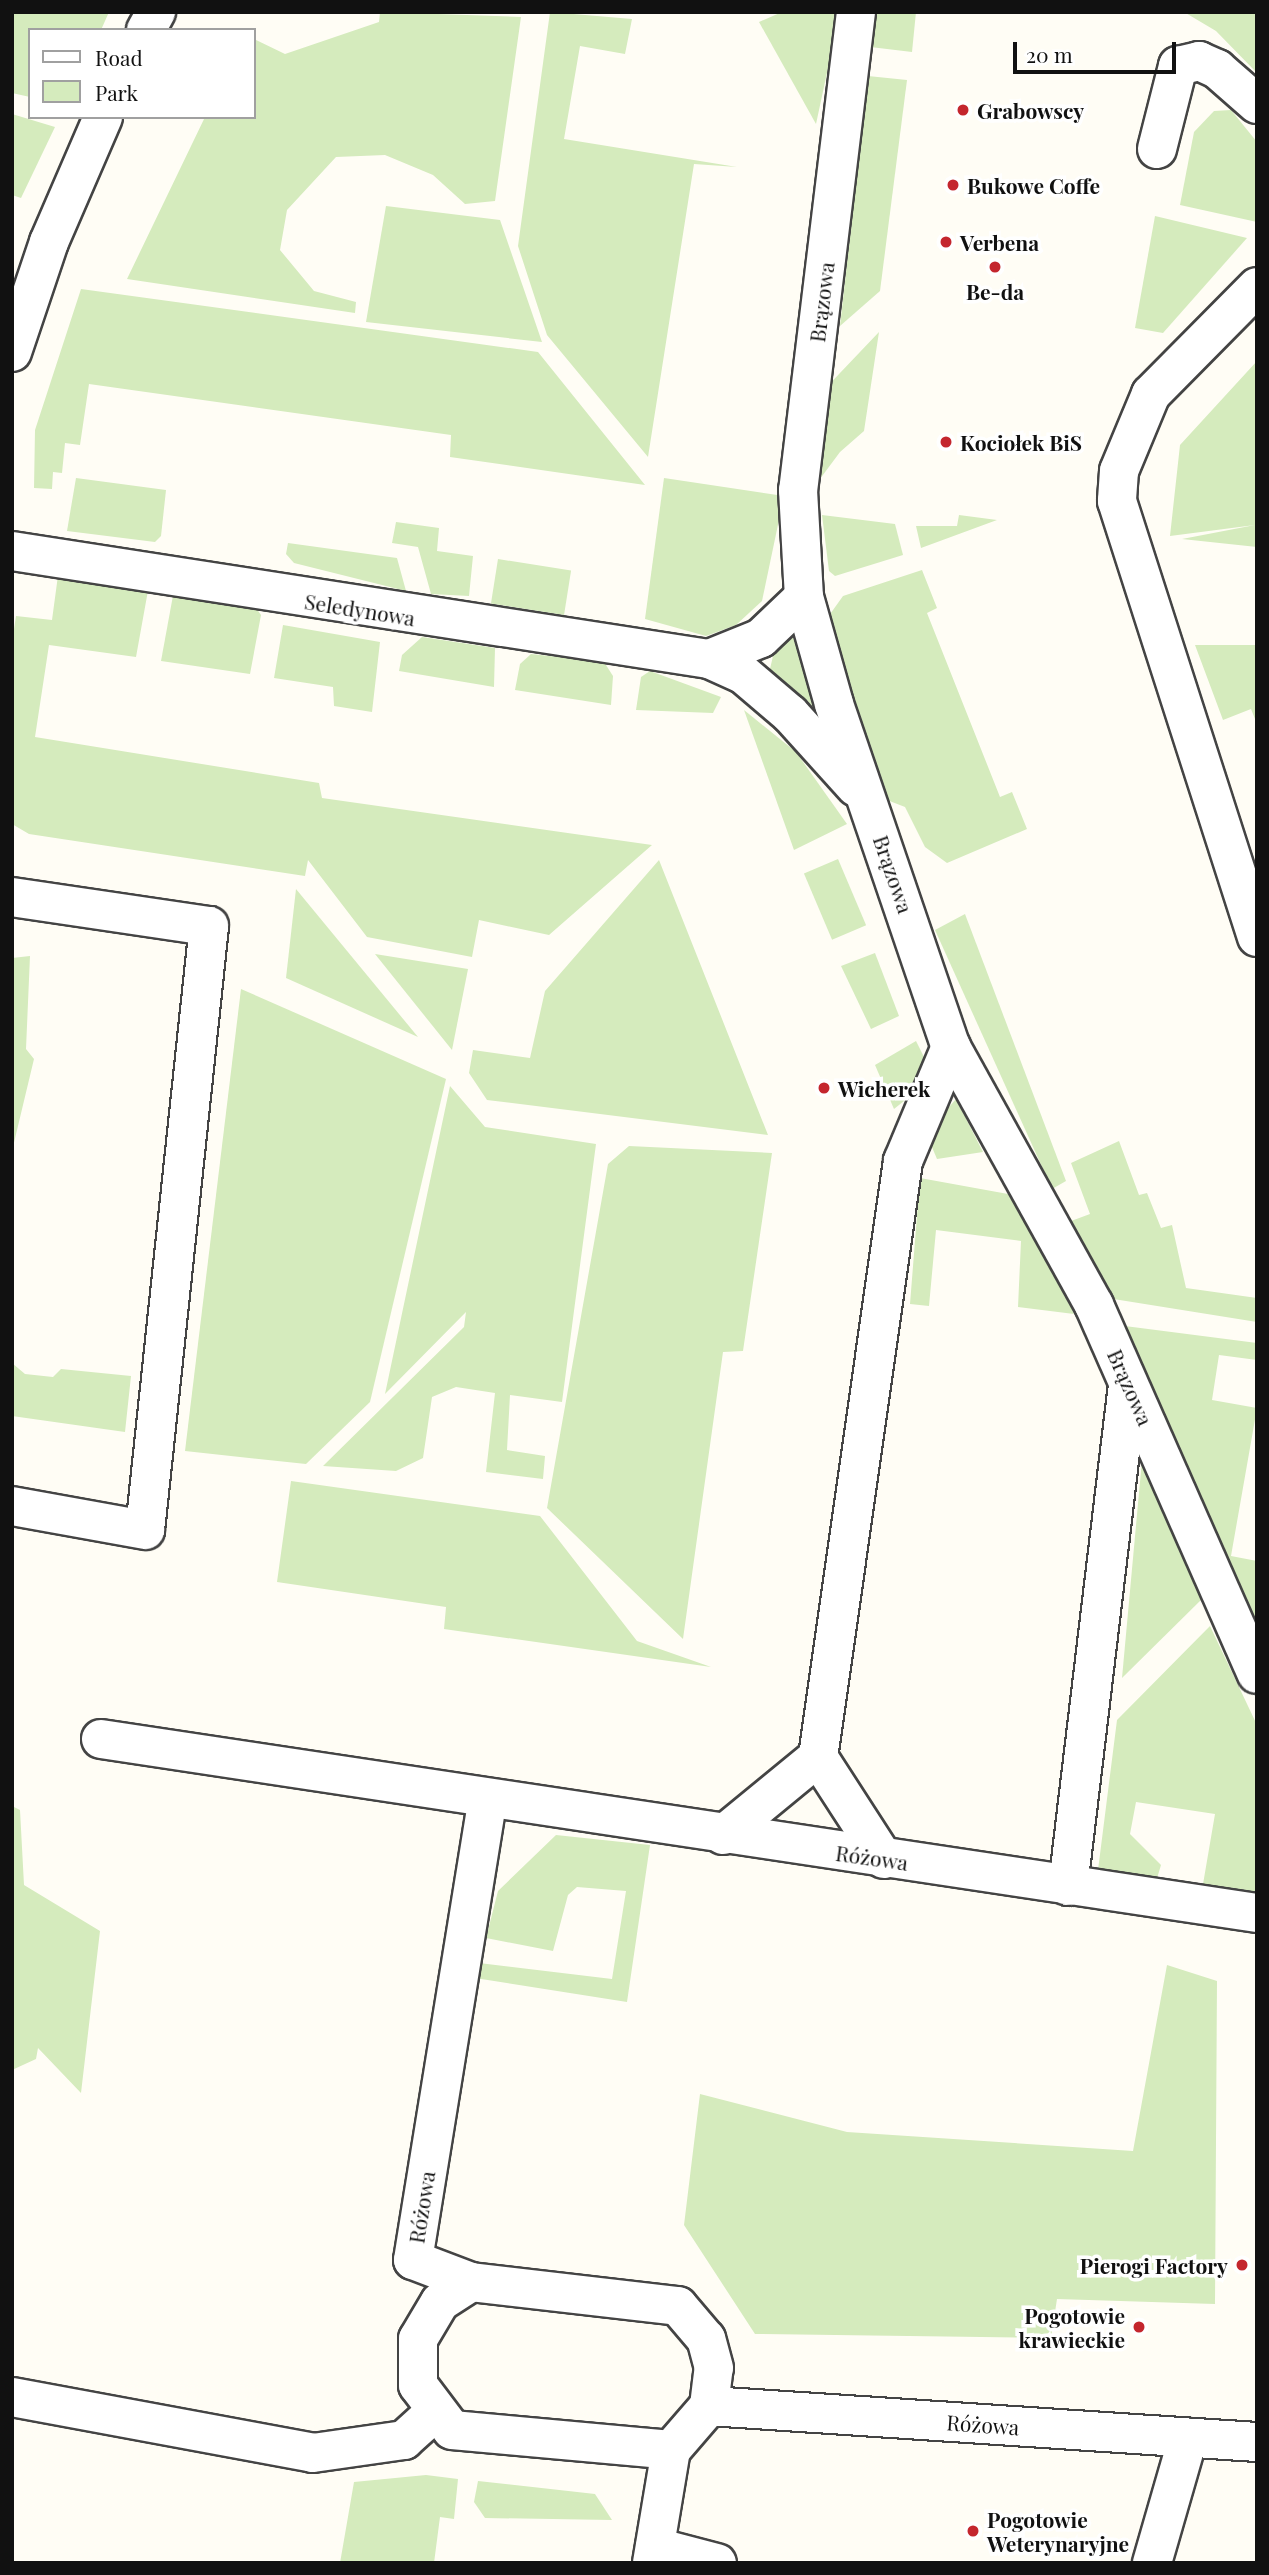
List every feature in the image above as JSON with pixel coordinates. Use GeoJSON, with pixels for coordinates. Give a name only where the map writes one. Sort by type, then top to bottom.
{"type":"FeatureCollection","features":[{"type":"Feature","properties":{"kind":"street"},"geometry":{"type":"LineString","coordinates":[[147,28],[156,12]]}},
{"type":"Feature","properties":{"kind":"street","name":"Brązowa"},"geometry":{"type":"LineString","coordinates":[[856,12],[798,490],[804,597],[868,800],[951,1047],[1094,1305],[1257,1674]]}},
{"type":"Feature","properties":{"kind":"street"},"geometry":{"type":"LineString","coordinates":[[1157,149],[1178,66],[1199,61],[1217,69],[1257,104]]}},
{"type":"Feature","properties":{"kind":"street"},"geometry":{"type":"LineString","coordinates":[[12,352],[49,242],[102,119]]}},
{"type":"Feature","properties":{"kind":"street"},"geometry":{"type":"LineString","coordinates":[[1257,287],[1151,394],[1119,471],[1117,501],[1257,937]]}},
{"type":"Feature","properties":{"kind":"street","name":"Seledynowa"},"geometry":{"type":"LineString","coordinates":[[12,551],[709,659],[743,674],[790,714],[868,800]]}},
{"type":"Feature","properties":{"kind":"street"},"geometry":{"type":"LineString","coordinates":[[709,659],[761,638],[804,597]]}},
{"type":"Feature","properties":{"kind":"street"},"geometry":{"type":"LineString","coordinates":[[12,897],[209,926],[145,1530],[12,1506]]}},
{"type":"Feature","properties":{"kind":"street"},"geometry":{"type":"LineString","coordinates":[[884,1859],[818,1757],[903,1161],[951,1047]]}},
{"type":"Feature","properties":{"kind":"street"},"geometry":{"type":"LineString","coordinates":[[1068,1886],[1128,1383]]}},
{"type":"Feature","properties":{"kind":"street","name":"Różowa"},"geometry":{"type":"LineString","coordinates":[[102,1739],[487,1802],[1257,1913]]}},
{"type":"Feature","properties":{"kind":"street"},"geometry":{"type":"LineString","coordinates":[[723,1835],[818,1757]]}},
{"type":"Feature","properties":{"kind":"street","name":"Różowa"},"geometry":{"type":"LineString","coordinates":[[487,1802],[413,2260],[471,2282],[678,2306],[706,2339],[713,2368],[709,2406],[1257,2442]]}},
{"type":"Feature","properties":{"kind":"street"},"geometry":{"type":"LineString","coordinates":[[471,2282],[440,2302],[418,2339],[418,2385],[434,2413],[452,2430],[671,2450]]}},
{"type":"Feature","properties":{"kind":"street"},"geometry":{"type":"LineString","coordinates":[[12,2397],[313,2453],[404,2440],[434,2413]]}},
{"type":"Feature","properties":{"kind":"street"},"geometry":{"type":"LineString","coordinates":[[709,2406],[671,2450],[654,2555],[717,2563]]}},
{"type":"Feature","properties":{"kind":"street"},"geometry":{"type":"LineString","coordinates":[[1152,2563],[1188,2438]]}},
{"type":"Feature","properties":{"kind":"green space"},"geometry":{"type":"Polygon","coordinates":[[[12,12],[109,12],[102,28],[28,28],[28,97],[12,93],[12,12]]]}},
{"type":"Feature","properties":{"kind":"green space"},"geometry":{"type":"Polygon","coordinates":[[[380,12],[521,17],[495,201],[465,204],[433,175],[385,155],[336,157],[287,210],[280,250],[314,291],[356,302],[355,313],[127,279],[204,119],[256,119],[256,40],[285,54],[379,22],[380,12]]]}},
{"type":"Feature","properties":{"kind":"green space"},"geometry":{"type":"Polygon","coordinates":[[[550,12],[632,19],[625,54],[580,46],[564,139],[737,167],[694,164],[648,457],[547,335],[518,246],[550,12]]]}},
{"type":"Feature","properties":{"kind":"green space"},"geometry":{"type":"Polygon","coordinates":[[[782,12],[840,12],[816,124],[759,22],[782,12]]]}},
{"type":"Feature","properties":{"kind":"green space"},"geometry":{"type":"Polygon","coordinates":[[[866,12],[916,12],[912,52],[862,46],[866,12]]]}},
{"type":"Feature","properties":{"kind":"green space"},"geometry":{"type":"Polygon","coordinates":[[[1184,12],[1257,12],[1257,73],[1216,31],[1184,12]]]}},
{"type":"Feature","properties":{"kind":"green space"},"geometry":{"type":"Polygon","coordinates":[[[868,76],[907,80],[880,291],[840,326],[868,76]]]}},
{"type":"Feature","properties":{"kind":"green space"},"geometry":{"type":"Polygon","coordinates":[[[1231,110],[1257,142],[1257,222],[1180,205],[1194,132],[1214,111],[1231,110]]]}},
{"type":"Feature","properties":{"kind":"green space"},"geometry":{"type":"Polygon","coordinates":[[[12,114],[55,127],[21,198],[12,195],[12,114]]]}},
{"type":"Feature","properties":{"kind":"green space"},"geometry":{"type":"Polygon","coordinates":[[[386,206],[500,220],[542,342],[366,322],[386,206]]]}},
{"type":"Feature","properties":{"kind":"green space"},"geometry":{"type":"Polygon","coordinates":[[[1155,216],[1247,238],[1163,333],[1135,328],[1155,216]]]}},
{"type":"Feature","properties":{"kind":"green space"},"geometry":{"type":"Polygon","coordinates":[[[81,289],[538,352],[645,485],[450,457],[451,435],[89,384],[80,445],[65,443],[62,473],[53,472],[52,489],[34,488],[35,430],[81,289]]]}},
{"type":"Feature","properties":{"kind":"green space"},"geometry":{"type":"Polygon","coordinates":[[[879,332],[864,431],[840,452],[811,491],[820,394],[879,332]]]}},
{"type":"Feature","properties":{"kind":"green space"},"geometry":{"type":"Polygon","coordinates":[[[1257,361],[1257,547],[1182,539],[1255,525],[1170,536],[1180,445],[1257,361]]]}},
{"type":"Feature","properties":{"kind":"green space"},"geometry":{"type":"Polygon","coordinates":[[[76,478],[166,490],[161,536],[155,542],[67,531],[76,478]]]}},
{"type":"Feature","properties":{"kind":"green space"},"geometry":{"type":"Polygon","coordinates":[[[664,478],[784,496],[762,601],[736,625],[706,636],[645,619],[664,478]]]}},
{"type":"Feature","properties":{"kind":"green space"},"geometry":{"type":"Polygon","coordinates":[[[822,515],[895,524],[903,555],[835,576],[829,571],[822,515]]]}},
{"type":"Feature","properties":{"kind":"green space"},"geometry":{"type":"Polygon","coordinates":[[[959,515],[997,520],[921,548],[916,526],[957,526],[959,515]]]}},
{"type":"Feature","properties":{"kind":"green space"},"geometry":{"type":"Polygon","coordinates":[[[396,522],[439,528],[437,551],[473,556],[469,596],[431,594],[418,547],[392,543],[396,522]]]}},
{"type":"Feature","properties":{"kind":"green space"},"geometry":{"type":"Polygon","coordinates":[[[288,543],[397,558],[406,591],[294,563],[286,554],[288,543]]]}},
{"type":"Feature","properties":{"kind":"green space"},"geometry":{"type":"Polygon","coordinates":[[[498,559],[571,571],[564,615],[491,603],[498,559]]]}},
{"type":"Feature","properties":{"kind":"green space"},"geometry":{"type":"Polygon","coordinates":[[[59,568],[149,585],[136,657],[49,645],[35,737],[319,783],[322,798],[652,845],[549,935],[479,920],[472,957],[367,937],[308,860],[305,876],[29,834],[12,824],[12,642],[16,616],[52,620],[59,568]]]}},
{"type":"Feature","properties":{"kind":"green space"},"geometry":{"type":"Polygon","coordinates":[[[922,570],[937,608],[927,613],[1000,797],[1012,792],[1027,829],[947,863],[925,847],[905,807],[874,795],[828,617],[843,596],[922,570]]]}},
{"type":"Feature","properties":{"kind":"green space"},"geometry":{"type":"Polygon","coordinates":[[[174,590],[251,601],[261,615],[250,674],[161,661],[174,590]]]}},
{"type":"Feature","properties":{"kind":"green space"},"geometry":{"type":"Polygon","coordinates":[[[283,625],[380,642],[372,712],[334,706],[333,687],[274,678],[283,625]]]}},
{"type":"Feature","properties":{"kind":"green space"},"geometry":{"type":"Polygon","coordinates":[[[422,637],[495,648],[494,687],[399,671],[402,655],[422,637]]]}},
{"type":"Feature","properties":{"kind":"green space"},"geometry":{"type":"Polygon","coordinates":[[[793,637],[820,716],[807,722],[766,686],[777,639],[793,637]]]}},
{"type":"Feature","properties":{"kind":"green space"},"geometry":{"type":"Polygon","coordinates":[[[1195,645],[1257,645],[1257,724],[1251,709],[1223,720],[1195,645]]]}},
{"type":"Feature","properties":{"kind":"green space"},"geometry":{"type":"Polygon","coordinates":[[[531,654],[604,662],[613,676],[611,705],[515,690],[520,664],[531,654]]]}},
{"type":"Feature","properties":{"kind":"green space"},"geometry":{"type":"Polygon","coordinates":[[[650,671],[721,697],[713,713],[636,710],[641,677],[650,671]]]}},
{"type":"Feature","properties":{"kind":"green space"},"geometry":{"type":"Polygon","coordinates":[[[744,710],[796,752],[847,824],[794,850],[744,710]]]}},
{"type":"Feature","properties":{"kind":"green space"},"geometry":{"type":"Polygon","coordinates":[[[838,859],[866,925],[832,940],[804,873],[838,859]]]}},
{"type":"Feature","properties":{"kind":"green space"},"geometry":{"type":"Polygon","coordinates":[[[659,860],[768,1135],[487,1100],[469,1073],[473,1050],[530,1058],[545,991],[659,860]]]}},
{"type":"Feature","properties":{"kind":"green space"},"geometry":{"type":"Polygon","coordinates":[[[296,889],[418,1037],[286,978],[296,889]]]}},
{"type":"Feature","properties":{"kind":"green space"},"geometry":{"type":"Polygon","coordinates":[[[965,914],[1066,1181],[1052,1189],[935,930],[965,914]]]}},
{"type":"Feature","properties":{"kind":"green space"},"geometry":{"type":"Polygon","coordinates":[[[875,953],[899,1016],[871,1029],[841,966],[875,953]]]}},
{"type":"Feature","properties":{"kind":"green space"},"geometry":{"type":"Polygon","coordinates":[[[375,954],[468,969],[452,1050],[375,954]]]}},
{"type":"Feature","properties":{"kind":"green space"},"geometry":{"type":"Polygon","coordinates":[[[30,956],[26,1049],[34,1059],[12,1151],[12,958],[30,956]]]}},
{"type":"Feature","properties":{"kind":"green space"},"geometry":{"type":"Polygon","coordinates":[[[241,989],[446,1079],[370,1402],[306,1464],[185,1451],[241,989]]]}},
{"type":"Feature","properties":{"kind":"green space"},"geometry":{"type":"Polygon","coordinates":[[[916,1041],[934,1077],[894,1109],[875,1065],[916,1041]]]}},
{"type":"Feature","properties":{"kind":"green space"},"geometry":{"type":"Polygon","coordinates":[[[450,1086],[485,1127],[596,1144],[562,1402],[510,1395],[507,1450],[545,1456],[543,1479],[486,1472],[495,1393],[456,1387],[432,1397],[423,1458],[396,1471],[323,1466],[464,1327],[466,1312],[385,1394],[450,1086]]]}},
{"type":"Feature","properties":{"kind":"green space"},"geometry":{"type":"Polygon","coordinates":[[[956,1099],[983,1152],[937,1159],[926,1133],[956,1099]]]}},
{"type":"Feature","properties":{"kind":"green space"},"geometry":{"type":"Polygon","coordinates":[[[1119,1141],[1139,1195],[1147,1193],[1161,1228],[1172,1225],[1186,1288],[1257,1298],[1257,1322],[1101,1297],[1063,1224],[1090,1214],[1071,1163],[1119,1141]]]}},
{"type":"Feature","properties":{"kind":"green space"},"geometry":{"type":"Polygon","coordinates":[[[629,1146],[772,1153],[743,1351],[723,1352],[683,1639],[547,1508],[608,1164],[629,1146]]]}},
{"type":"Feature","properties":{"kind":"green space"},"geometry":{"type":"Polygon","coordinates":[[[920,1178],[1008,1194],[1030,1214],[1074,1314],[1018,1307],[1021,1241],[936,1230],[929,1306],[910,1304],[920,1178]]]}},
{"type":"Feature","properties":{"kind":"green space"},"geometry":{"type":"Polygon","coordinates":[[[1117,1325],[1257,1343],[1257,1360],[1219,1355],[1212,1400],[1257,1408],[1231,1556],[1257,1561],[1257,1634],[1117,1325]]]}},
{"type":"Feature","properties":{"kind":"green space"},"geometry":{"type":"Polygon","coordinates":[[[12,1363],[25,1374],[53,1377],[61,1369],[131,1376],[125,1432],[12,1416],[12,1363]]]}},
{"type":"Feature","properties":{"kind":"green space"},"geometry":{"type":"Polygon","coordinates":[[[1142,1460],[1202,1599],[1122,1678],[1142,1460]]]}},
{"type":"Feature","properties":{"kind":"green space"},"geometry":{"type":"Polygon","coordinates":[[[291,1481],[540,1516],[637,1641],[711,1667],[444,1629],[446,1607],[277,1582],[291,1481]]]}},
{"type":"Feature","properties":{"kind":"green space"},"geometry":{"type":"Polygon","coordinates":[[[1210,1626],[1257,1725],[1257,1896],[1202,1890],[1215,1814],[1136,1802],[1130,1834],[1161,1865],[1155,1885],[1098,1870],[1117,1720],[1210,1626]]]}},
{"type":"Feature","properties":{"kind":"green space"},"geometry":{"type":"Polygon","coordinates":[[[12,1806],[20,1810],[24,1885],[100,1931],[81,2093],[38,2048],[36,2059],[12,2070],[12,1806]]]}},
{"type":"Feature","properties":{"kind":"green space"},"geometry":{"type":"Polygon","coordinates":[[[556,1835],[650,1845],[627,2002],[475,1978],[479,1963],[612,1979],[626,1891],[577,1887],[568,1895],[553,1951],[486,1938],[498,1891],[556,1835]]]}},
{"type":"Feature","properties":{"kind":"green space"},"geometry":{"type":"Polygon","coordinates":[[[1167,1965],[1217,1981],[1215,2304],[1057,2299],[1051,2338],[755,2334],[684,2225],[700,2094],[847,2132],[1133,2151],[1167,1965]]]}},
{"type":"Feature","properties":{"kind":"green space"},"geometry":{"type":"Polygon","coordinates":[[[426,2475],[458,2479],[454,2519],[440,2517],[434,2563],[340,2563],[354,2482],[426,2475]]]}},
{"type":"Feature","properties":{"kind":"green space"},"geometry":{"type":"Polygon","coordinates":[[[478,2481],[595,2494],[612,2520],[485,2518],[474,2502],[478,2481]]]}},
{"type":"Feature","properties":{"kind":"place","name":"Grabowscy"},"geometry":{"type":"Point","coordinates":[963,110]}},
{"type":"Feature","properties":{"kind":"place","name":"Bukowe Coffe"},"geometry":{"type":"Point","coordinates":[953,185]}},
{"type":"Feature","properties":{"kind":"place","name":"Verbena"},"geometry":{"type":"Point","coordinates":[946,242]}},
{"type":"Feature","properties":{"kind":"place","name":"Be-da"},"geometry":{"type":"Point","coordinates":[995,267]}},
{"type":"Feature","properties":{"kind":"place","name":"Kociołek BiS"},"geometry":{"type":"Point","coordinates":[946,442]}},
{"type":"Feature","properties":{"kind":"place","name":"Wicherek"},"geometry":{"type":"Point","coordinates":[824,1088]}},
{"type":"Feature","properties":{"kind":"place","name":"Pierogi Factory"},"geometry":{"type":"Point","coordinates":[1242,2265]}},
{"type":"Feature","properties":{"kind":"place","name":"Pogotowie krawieckie"},"geometry":{"type":"Point","coordinates":[1139,2327]}},
{"type":"Feature","properties":{"kind":"place","name":"Pogotowie Weterynaryjne"},"geometry":{"type":"Point","coordinates":[973,2531]}}]}
